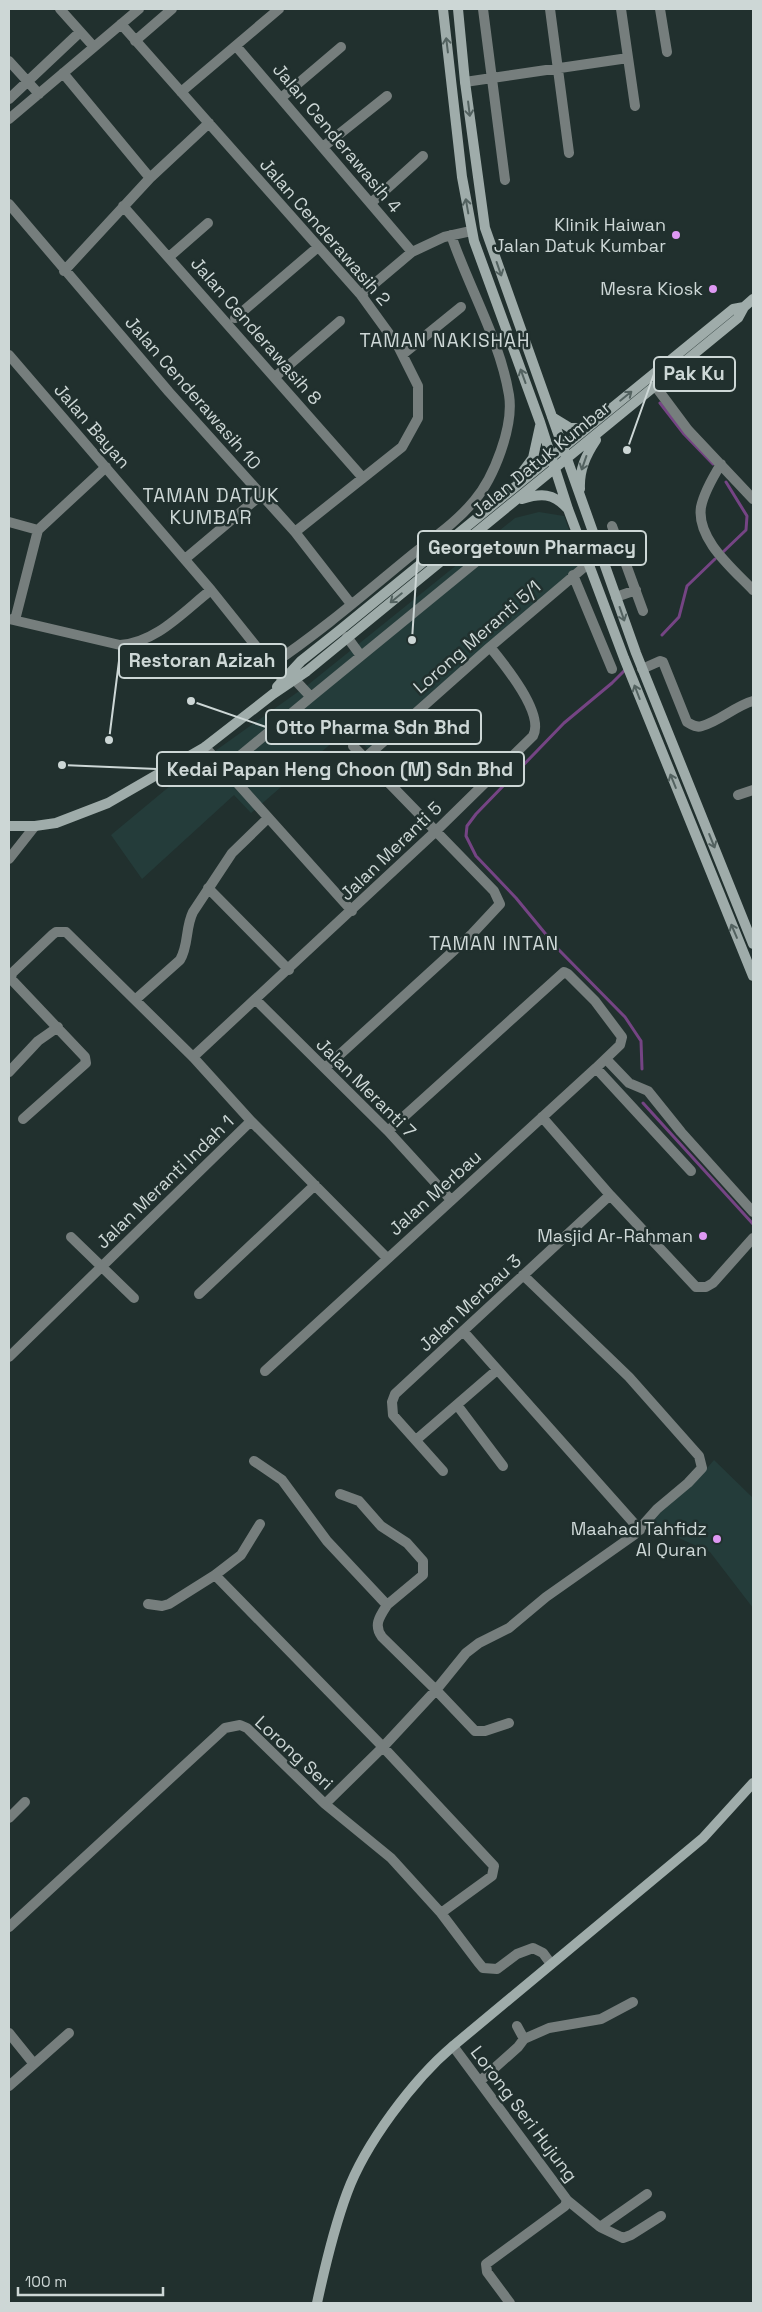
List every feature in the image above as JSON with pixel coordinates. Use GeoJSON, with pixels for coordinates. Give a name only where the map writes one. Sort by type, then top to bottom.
{"type":"FeatureCollection","features":[{"type":"Feature","properties":{"kind":"main road"},"geometry":{"type":"LineString","coordinates":[[442,9],[462,177],[471,231],[540,422],[568,509],[658,746],[753,976]]}},
{"type":"Feature","properties":{"kind":"main road"},"geometry":{"type":"LineString","coordinates":[[458,9],[465,82],[485,228],[642,668],[753,944]]}},
{"type":"Feature","properties":{"kind":"main road","name":"Jalan Datuk Kumbar"},"geometry":{"type":"LineString","coordinates":[[9,826],[35,826],[64,820],[108,803],[205,747],[273,694],[295,680],[516,502],[738,318],[744,307],[753,299]]}},
{"type":"Feature","properties":{"kind":"main road","name":"Jalan Datuk Kumbar"},"geometry":{"type":"LineString","coordinates":[[273,694],[283,680],[306,658],[733,310],[744,307]]}},
{"type":"Feature","properties":{"kind":"main road"},"geometry":{"type":"LineString","coordinates":[[552,417],[570,428],[588,427]]}},
{"type":"Feature","properties":{"kind":"main road"},"geometry":{"type":"LineString","coordinates":[[501,498],[526,470],[533,458],[540,422]]}},
{"type":"Feature","properties":{"kind":"main road"},"geometry":{"type":"LineString","coordinates":[[583,502],[580,487],[581,471],[586,456],[604,429]]}},
{"type":"Feature","properties":{"kind":"main road"},"geometry":{"type":"LineString","coordinates":[[516,502],[537,494],[545,494],[559,500],[568,509]]}},
{"type":"Feature","properties":{"kind":"main road"},"geometry":{"type":"LineString","coordinates":[[317,2303],[347,2192],[369,2148],[393,2113],[453,2046],[703,1838],[753,1783]]}},
{"type":"Feature","properties":{"kind":"street"},"geometry":{"type":"LineString","coordinates":[[60,9],[94,47]]}},
{"type":"Feature","properties":{"kind":"street"},"geometry":{"type":"LineString","coordinates":[[9,119],[139,9]]}},
{"type":"Feature","properties":{"kind":"street"},"geometry":{"type":"LineString","coordinates":[[136,41],[172,9]]}},
{"type":"Feature","properties":{"kind":"street"},"geometry":{"type":"LineString","coordinates":[[181,92],[280,9]]}},
{"type":"Feature","properties":{"kind":"street"},"geometry":{"type":"LineString","coordinates":[[483,9],[506,180]]}},
{"type":"Feature","properties":{"kind":"street"},"geometry":{"type":"LineString","coordinates":[[550,9],[569,152]]}},
{"type":"Feature","properties":{"kind":"street"},"geometry":{"type":"LineString","coordinates":[[621,9],[634,106]]}},
{"type":"Feature","properties":{"kind":"street"},"geometry":{"type":"LineString","coordinates":[[660,9],[667,52]]}},
{"type":"Feature","properties":{"kind":"street","name":"Jalan Cenderawasih 2"},"geometry":{"type":"LineString","coordinates":[[121,24],[361,295],[403,354],[418,386],[418,418],[402,446],[295,532]]}},
{"type":"Feature","properties":{"kind":"street"},"geometry":{"type":"LineString","coordinates":[[9,99],[80,32]]}},
{"type":"Feature","properties":{"kind":"street","name":"Jalan Cenderawasih 4"},"geometry":{"type":"LineString","coordinates":[[236,46],[412,252]]}},
{"type":"Feature","properties":{"kind":"street"},"geometry":{"type":"LineString","coordinates":[[281,98],[341,47]]}},
{"type":"Feature","properties":{"kind":"street"},"geometry":{"type":"LineString","coordinates":[[465,82],[628,58]]}},
{"type":"Feature","properties":{"kind":"street"},"geometry":{"type":"LineString","coordinates":[[9,61],[39,94]]}},
{"type":"Feature","properties":{"kind":"street"},"geometry":{"type":"LineString","coordinates":[[63,73],[150,178]]}},
{"type":"Feature","properties":{"kind":"street"},"geometry":{"type":"LineString","coordinates":[[323,148],[387,96]]}},
{"type":"Feature","properties":{"kind":"street"},"geometry":{"type":"LineString","coordinates":[[64,271],[176,150],[208,124]]}},
{"type":"Feature","properties":{"kind":"street"},"geometry":{"type":"LineString","coordinates":[[371,203],[423,156]]}},
{"type":"Feature","properties":{"kind":"street","name":"Jalan Cenderawasih 10"},"geometry":{"type":"LineString","coordinates":[[9,204],[64,271],[295,532],[352,604]]}},
{"type":"Feature","properties":{"kind":"street","name":"Jalan Cenderawasih 8"},"geometry":{"type":"LineString","coordinates":[[123,206],[276,377],[363,478]]}},
{"type":"Feature","properties":{"kind":"street"},"geometry":{"type":"LineString","coordinates":[[169,257],[208,223]]}},
{"type":"Feature","properties":{"kind":"street"},"geometry":{"type":"LineString","coordinates":[[361,295],[412,252],[451,235],[471,231]]}},
{"type":"Feature","properties":{"kind":"street"},"geometry":{"type":"LineString","coordinates":[[271,665],[352,604],[474,502],[492,474],[506,433],[510,397],[501,362],[451,235]]}},
{"type":"Feature","properties":{"kind":"street"},"geometry":{"type":"LineString","coordinates":[[235,318],[318,246]]}},
{"type":"Feature","properties":{"kind":"street"},"geometry":{"type":"LineString","coordinates":[[403,354],[461,307]]}},
{"type":"Feature","properties":{"kind":"street"},"geometry":{"type":"LineString","coordinates":[[276,377],[340,321]]}},
{"type":"Feature","properties":{"kind":"street","name":"Jalan Bayan"},"geometry":{"type":"LineString","coordinates":[[9,355],[185,559],[283,680]]}},
{"type":"Feature","properties":{"kind":"street"},"geometry":{"type":"LineString","coordinates":[[656,387],[688,430],[753,500]]}},
{"type":"Feature","properties":{"kind":"street"},"geometry":{"type":"LineString","coordinates":[[721,464],[702,505],[702,522],[715,547],[753,590]]}},
{"type":"Feature","properties":{"kind":"street"},"geometry":{"type":"LineString","coordinates":[[106,467],[38,530],[12,619],[120,644],[128,644],[139,642],[160,630],[211,590]]}},
{"type":"Feature","properties":{"kind":"street"},"geometry":{"type":"LineString","coordinates":[[185,559],[261,495]]}},
{"type":"Feature","properties":{"kind":"street"},"geometry":{"type":"LineString","coordinates":[[9,522],[38,530]]}},
{"type":"Feature","properties":{"kind":"street"},"geometry":{"type":"LineString","coordinates":[[612,526],[643,611]]}},
{"type":"Feature","properties":{"kind":"street"},"geometry":{"type":"LineString","coordinates":[[224,769],[498,543],[505,540],[513,543]]}},
{"type":"Feature","properties":{"kind":"street","name":"Lorong Meranti 5/1"},"geometry":{"type":"LineString","coordinates":[[365,758],[490,646],[589,563]]}},
{"type":"Feature","properties":{"kind":"street"},"geometry":{"type":"LineString","coordinates":[[574,575],[612,668]]}},
{"type":"Feature","properties":{"kind":"street"},"geometry":{"type":"LineString","coordinates":[[616,596],[636,590]]}},
{"type":"Feature","properties":{"kind":"street"},"geometry":{"type":"LineString","coordinates":[[347,638],[361,656]]}},
{"type":"Feature","properties":{"kind":"street","name":"Jalan Meranti 5"},"geometry":{"type":"LineString","coordinates":[[193,1057],[436,832],[526,743],[536,730],[536,721],[517,681],[490,646]]}},
{"type":"Feature","properties":{"kind":"street"},"geometry":{"type":"LineString","coordinates":[[642,668],[660,661],[663,662],[687,722],[693,726],[701,726],[753,700]]}},
{"type":"Feature","properties":{"kind":"street"},"geometry":{"type":"LineString","coordinates":[[295,680],[311,697]]}},
{"type":"Feature","properties":{"kind":"street"},"geometry":{"type":"LineString","coordinates":[[325,1068],[498,908],[500,899],[353,746]]}},
{"type":"Feature","properties":{"kind":"street"},"geometry":{"type":"LineString","coordinates":[[205,747],[352,910]]}},
{"type":"Feature","properties":{"kind":"street"},"geometry":{"type":"LineString","coordinates":[[738,795],[753,790]]}},
{"type":"Feature","properties":{"kind":"street"},"geometry":{"type":"LineString","coordinates":[[136,1000],[180,960],[184,953],[189,921],[208,888],[232,853],[268,818]]}},
{"type":"Feature","properties":{"kind":"street"},"geometry":{"type":"LineString","coordinates":[[9,859],[35,826]]}},
{"type":"Feature","properties":{"kind":"street"},"geometry":{"type":"LineString","coordinates":[[208,888],[289,970]]}},
{"type":"Feature","properties":{"kind":"street"},"geometry":{"type":"LineString","coordinates":[[23,1119],[86,1063],[85,1057],[11,979],[12,973],[56,932],[66,932],[193,1057],[250,1121],[387,1258]]}},
{"type":"Feature","properties":{"kind":"street","name":"Jalan Merbau"},"geometry":{"type":"LineString","coordinates":[[265,1371],[606,1059],[620,1045],[622,1037],[595,1001],[564,972],[388,1131]]}},
{"type":"Feature","properties":{"kind":"street","name":"Jalan Meranti 7"},"geometry":{"type":"LineString","coordinates":[[256,1000],[388,1131],[451,1200]]}},
{"type":"Feature","properties":{"kind":"street"},"geometry":{"type":"LineString","coordinates":[[9,1072],[38,1041],[58,1027]]}},
{"type":"Feature","properties":{"kind":"street"},"geometry":{"type":"LineString","coordinates":[[606,1059],[630,1083],[648,1091],[681,1132],[753,1212]]}},
{"type":"Feature","properties":{"kind":"street"},"geometry":{"type":"LineString","coordinates":[[596,1068],[691,1171]]}},
{"type":"Feature","properties":{"kind":"street"},"geometry":{"type":"LineString","coordinates":[[542,1117],[610,1195],[696,1287],[706,1287],[713,1283],[753,1238]]}},
{"type":"Feature","properties":{"kind":"street","name":"Jalan Meranti Indah 1"},"geometry":{"type":"LineString","coordinates":[[9,1357],[250,1121]]}},
{"type":"Feature","properties":{"kind":"street"},"geometry":{"type":"LineString","coordinates":[[199,1294],[316,1185]]}},
{"type":"Feature","properties":{"kind":"street","name":"Jalan Merbau 3"},"geometry":{"type":"LineString","coordinates":[[416,1440],[393,1415],[392,1402],[395,1394],[610,1195]]}},
{"type":"Feature","properties":{"kind":"street"},"geometry":{"type":"LineString","coordinates":[[71,1237],[134,1298]]}},
{"type":"Feature","properties":{"kind":"street"},"geometry":{"type":"LineString","coordinates":[[325,1804],[383,1747],[436,1690],[472,1647],[509,1628],[546,1597],[640,1530],[651,1514],[688,1483],[702,1466],[699,1456],[629,1377],[523,1275]]}},
{"type":"Feature","properties":{"kind":"street"},"geometry":{"type":"LineString","coordinates":[[463,1331],[640,1530]]}},
{"type":"Feature","properties":{"kind":"street"},"geometry":{"type":"LineString","coordinates":[[443,1471],[416,1440],[497,1370]]}},
{"type":"Feature","properties":{"kind":"street"},"geometry":{"type":"LineString","coordinates":[[456,1405],[503,1466]]}},
{"type":"Feature","properties":{"kind":"street"},"geometry":{"type":"LineString","coordinates":[[254,1461],[282,1480],[327,1541],[387,1605]]}},
{"type":"Feature","properties":{"kind":"street"},"geometry":{"type":"LineString","coordinates":[[340,1494],[359,1501],[381,1526],[407,1543],[423,1562],[422,1574],[387,1605],[378,1622],[379,1633],[474,1731],[485,1732],[509,1723]]}},
{"type":"Feature","properties":{"kind":"street"},"geometry":{"type":"LineString","coordinates":[[148,1604],[162,1606],[169,1604],[215,1575],[241,1555],[260,1524]]}},
{"type":"Feature","properties":{"kind":"street"},"geometry":{"type":"LineString","coordinates":[[215,1575],[383,1747],[494,1866],[492,1876],[441,1913]]}},
{"type":"Feature","properties":{"kind":"street","name":"Lorong Seri"},"geometry":{"type":"LineString","coordinates":[[9,1927],[225,1728],[232,1725],[247,1728],[325,1804],[392,1858],[441,1913],[469,1953],[484,1968],[497,1969],[517,1954],[532,1948],[543,1953],[551,1964]]}},
{"type":"Feature","properties":{"kind":"street"},"geometry":{"type":"LineString","coordinates":[[9,1818],[26,1802]]}},
{"type":"Feature","properties":{"kind":"street"},"geometry":{"type":"LineString","coordinates":[[480,2081],[518,2047],[524,2039],[549,2028],[601,2019],[633,2002]]}},
{"type":"Feature","properties":{"kind":"street"},"geometry":{"type":"LineString","coordinates":[[517,2026],[524,2039]]}},
{"type":"Feature","properties":{"kind":"street"},"geometry":{"type":"LineString","coordinates":[[9,2033],[34,2064]]}},
{"type":"Feature","properties":{"kind":"street"},"geometry":{"type":"LineString","coordinates":[[9,2086],[68,2033]]}},
{"type":"Feature","properties":{"kind":"street","name":"Lorong Seri Hujung"},"geometry":{"type":"LineString","coordinates":[[453,2046],[567,2200],[565,2206],[486,2264],[487,2272],[510,2303]]}},
{"type":"Feature","properties":{"kind":"street"},"geometry":{"type":"LineString","coordinates":[[600,2227],[647,2194]]}},
{"type":"Feature","properties":{"kind":"street"},"geometry":{"type":"LineString","coordinates":[[567,2200],[600,2227],[618,2237],[627,2238],[661,2216]]}},
{"type":"Feature","properties":{"kind":"shaded area"},"geometry":{"type":"Polygon","coordinates":[[[539,512],[564,516],[582,566],[368,749],[349,728],[251,813],[234,795],[142,879],[111,835],[194,766],[309,684],[515,518],[539,512]]]}},
{"type":"Feature","properties":{"kind":"shaded area","name":"Maahad Tahfidz Al Quran"},"geometry":{"type":"Polygon","coordinates":[[[714,1460],[753,1498],[753,1608],[710,1552],[650,1525],[661,1512],[696,1481],[714,1460]]]}},
{"type":"Feature","properties":{"kind":"waterway"},"geometry":{"type":"LineString","coordinates":[[660,403],[684,434],[713,464]]}},
{"type":"Feature","properties":{"kind":"waterway"},"geometry":{"type":"LineString","coordinates":[[723,552],[746,530],[747,516],[726,482]]}},
{"type":"Feature","properties":{"kind":"waterway"},"geometry":{"type":"LineString","coordinates":[[662,635],[679,617],[687,586],[715,559]]}},
{"type":"Feature","properties":{"kind":"waterway"},"geometry":{"type":"LineString","coordinates":[[627,668],[564,723],[476,814],[467,826],[466,836],[476,856],[516,898],[558,949],[625,1017],[641,1041],[642,1069]]}},
{"type":"Feature","properties":{"kind":"waterway"},"geometry":{"type":"LineString","coordinates":[[643,1103],[753,1224]]}},
{"type":"Feature","properties":{"kind":"place","name":"Klinik Haiwan Jalan Datuk Kumbar"},"geometry":{"type":"Point","coordinates":[676,235]}},
{"type":"Feature","properties":{"kind":"place","name":"Mesra Kiosk"},"geometry":{"type":"Point","coordinates":[713,289]}},
{"type":"Feature","properties":{"kind":"place","name":"Pak Ku"},"geometry":{"type":"Point","coordinates":[627,450]}},
{"type":"Feature","properties":{"kind":"place","name":"Georgetown Pharmacy"},"geometry":{"type":"Point","coordinates":[412,640]}},
{"type":"Feature","properties":{"kind":"place","name":"Otto Pharma Sdn Bhd"},"geometry":{"type":"Point","coordinates":[191,701]}},
{"type":"Feature","properties":{"kind":"place","name":"Restoran Azizah"},"geometry":{"type":"Point","coordinates":[109,740]}},
{"type":"Feature","properties":{"kind":"place","name":"Kedai Papan Heng Choon (M) Sdn Bhd"},"geometry":{"type":"Point","coordinates":[62,765]}},
{"type":"Feature","properties":{"kind":"place","name":"Masjid Ar-Rahman"},"geometry":{"type":"Point","coordinates":[703,1236]}},
{"type":"Feature","properties":{"kind":"place","name":"Maahad Tahfidz Al Quran"},"geometry":{"type":"Point","coordinates":[717,1539]}},
{"type":"Feature","properties":{"kind":"district","name":"TAMAN NAKISHAH"},"geometry":{"type":"Point","coordinates":[445,340]}},
{"type":"Feature","properties":{"kind":"district","name":"TAMAN DATUK KUMBAR"},"geometry":{"type":"Point","coordinates":[211,506]}},
{"type":"Feature","properties":{"kind":"district","name":"TAMAN INTAN"},"geometry":{"type":"Point","coordinates":[494,943]}}]}
